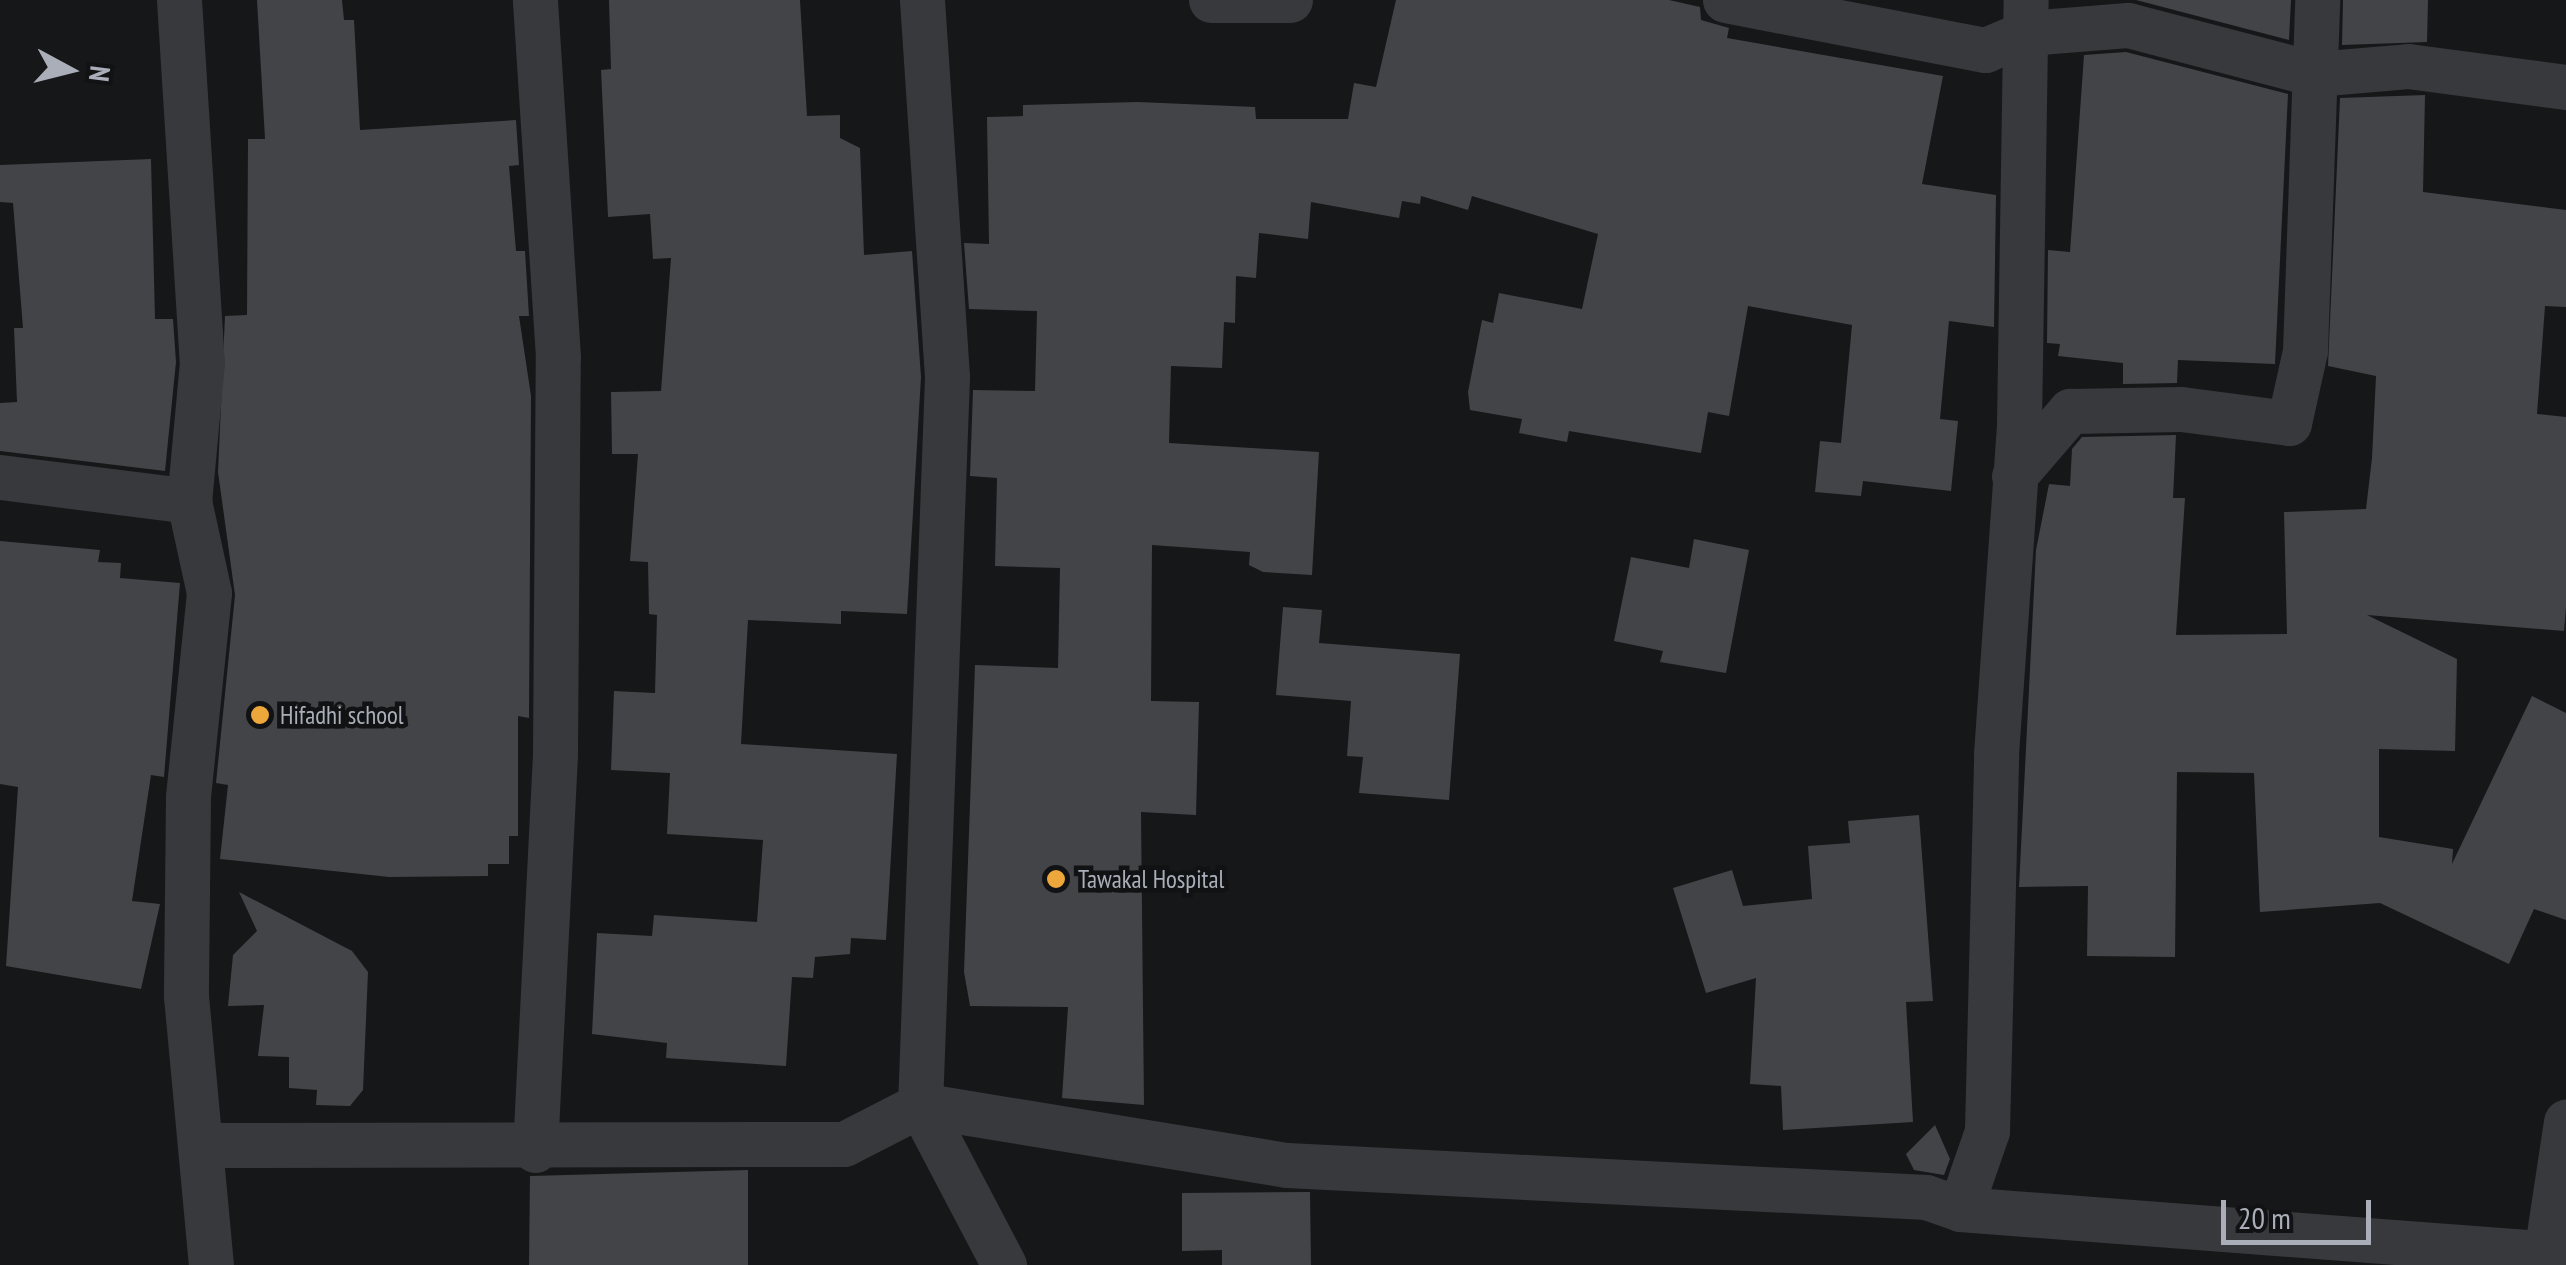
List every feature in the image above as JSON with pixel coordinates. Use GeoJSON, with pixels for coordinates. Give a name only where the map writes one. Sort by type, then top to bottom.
{"type":"FeatureCollection","features":[{"type":"Feature","properties":{"kind":"street"},"geometry":{"type":"LineString","coordinates":[[179,0],[202,362],[189,501],[210,593],[188,797],[189,1101],[201,1145],[211,1265]]}},
{"type":"Feature","properties":{"kind":"street"},"geometry":{"type":"LineString","coordinates":[[536,0],[558,377],[555,754],[536,1150]]}},
{"type":"Feature","properties":{"kind":"street"},"geometry":{"type":"LineString","coordinates":[[922,0],[947,378],[920,1105],[1004,1265]]}},
{"type":"Feature","properties":{"kind":"street"},"geometry":{"type":"LineString","coordinates":[[1211,0],[1290,0]]}},
{"type":"Feature","properties":{"kind":"street"},"geometry":{"type":"LineString","coordinates":[[1725,0],[1985,50],[2026,16],[2128,25],[2314,74],[2408,66],[2566,86]]}},
{"type":"Feature","properties":{"kind":"street"},"geometry":{"type":"LineString","coordinates":[[2014,476],[2070,411],[2181,409],[2289,423],[2305,351],[2317,0]]}},
{"type":"Feature","properties":{"kind":"street"},"geometry":{"type":"LineString","coordinates":[[1960,1209],[1988,1131],[2014,476],[2026,16]]}},
{"type":"Feature","properties":{"kind":"street"},"geometry":{"type":"LineString","coordinates":[[0,476],[189,501]]}},
{"type":"Feature","properties":{"kind":"street"},"geometry":{"type":"LineString","coordinates":[[201,1145],[536,1150],[844,1144],[920,1105],[1288,1165],[1926,1198],[1960,1209],[2556,1254],[2566,1122]]}},
{"type":"Feature","properties":{"kind":"building"},"geometry":{"type":"Polygon","coordinates":[[[257,0],[342,0],[344,20],[354,20],[360,130],[516,120],[519,165],[509,166],[516,251],[525,251],[529,316],[519,316],[531,396],[529,718],[518,716],[518,836],[509,836],[509,864],[488,864],[488,876],[389,877],[220,859],[228,785],[216,783],[235,595],[218,472],[225,316],[247,315],[248,139],[265,139],[257,0]]]}},
{"type":"Feature","properties":{"kind":"building"},"geometry":{"type":"Polygon","coordinates":[[[609,0],[800,0],[807,116],[840,115],[840,138],[860,148],[864,255],[912,251],[921,377],[907,614],[841,611],[841,624],[748,620],[741,744],[897,754],[886,940],[851,938],[850,954],[815,957],[813,978],[792,977],[786,1066],[666,1058],[667,1043],[592,1034],[597,933],[652,936],[654,915],[757,922],[763,840],[667,834],[670,773],[611,770],[614,691],[655,693],[657,615],[649,614],[648,562],[630,561],[638,454],[612,454],[611,392],[661,391],[671,258],[653,259],[650,214],[608,217],[601,70],[611,69],[609,0]]]}},
{"type":"Feature","properties":{"kind":"building"},"geometry":{"type":"Polygon","coordinates":[[[1396,0],[1669,0],[1700,7],[1701,20],[1729,28],[1727,38],[1943,76],[1922,184],[1996,195],[1994,327],[1949,321],[1940,419],[1958,421],[1951,491],[1863,481],[1861,496],[1815,492],[1820,441],[1841,443],[1852,325],[1748,306],[1729,416],[1708,412],[1701,453],[1569,431],[1567,442],[1519,433],[1522,419],[1470,410],[1468,392],[1482,320],[1493,323],[1499,293],[1582,309],[1598,234],[1472,196],[1468,210],[1421,196],[1420,204],[1402,201],[1399,218],[1311,202],[1308,239],[1259,233],[1256,278],[1236,276],[1235,323],[1224,322],[1222,368],[1171,366],[1169,443],[1319,452],[1312,575],[1263,572],[1249,565],[1250,552],[1152,545],[1151,701],[1199,702],[1196,815],[1141,812],[1144,1105],[1062,1098],[1068,1007],[970,1006],[964,972],[975,665],[1058,668],[1060,568],[995,566],[997,478],[970,476],[973,390],[1035,391],[1037,311],[969,309],[964,243],[989,244],[987,117],[1023,116],[1023,105],[1138,102],[1255,107],[1256,119],[1348,119],[1354,83],[1376,87],[1396,0]]]}},
{"type":"Feature","properties":{"kind":"building"},"geometry":{"type":"Polygon","coordinates":[[[2136,0],[2291,0],[2289,40],[2136,0]]]}},
{"type":"Feature","properties":{"kind":"building"},"geometry":{"type":"Polygon","coordinates":[[[2343,0],[2428,0],[2427,42],[2342,45],[2343,0]]]}},
{"type":"Feature","properties":{"kind":"building"},"geometry":{"type":"Polygon","coordinates":[[[2126,52],[2288,94],[2275,364],[2178,360],[2177,383],[2123,384],[2123,363],[2058,356],[2060,344],[2047,343],[2048,250],[2070,252],[2084,55],[2126,52]]]}},
{"type":"Feature","properties":{"kind":"building"},"geometry":{"type":"Polygon","coordinates":[[[2425,95],[2423,192],[2566,210],[2566,307],[2545,306],[2537,414],[2566,417],[2566,607],[2564,631],[2367,615],[2457,659],[2455,751],[2379,749],[2379,837],[2453,849],[2452,864],[2532,696],[2566,713],[2566,920],[2534,909],[2509,964],[2380,903],[2260,912],[2254,773],[2177,772],[2175,957],[2087,956],[2088,886],[2019,887],[2036,550],[2049,484],[2070,486],[2072,449],[2082,437],[2176,435],[2173,498],[2185,498],[2176,635],[2287,634],[2284,512],[2366,509],[2372,458],[2376,376],[2328,366],[2340,98],[2425,95]]]}},
{"type":"Feature","properties":{"kind":"building"},"geometry":{"type":"Polygon","coordinates":[[[151,159],[155,319],[173,319],[176,362],[165,471],[0,451],[0,403],[17,402],[14,328],[23,328],[13,203],[0,202],[0,165],[151,159]]]}},
{"type":"Feature","properties":{"kind":"building"},"geometry":{"type":"Polygon","coordinates":[[[1694,539],[1749,550],[1726,673],[1660,662],[1663,651],[1614,641],[1631,557],[1689,568],[1694,539]]]}},
{"type":"Feature","properties":{"kind":"building"},"geometry":{"type":"Polygon","coordinates":[[[0,541],[100,550],[98,562],[121,563],[120,578],[180,583],[164,777],[151,775],[132,901],[160,904],[141,989],[6,966],[18,787],[0,784],[0,541]]]}},
{"type":"Feature","properties":{"kind":"building"},"geometry":{"type":"Polygon","coordinates":[[[1283,607],[1322,610],[1319,643],[1460,654],[1449,800],[1359,793],[1363,757],[1347,756],[1351,701],[1276,695],[1283,607]]]}},
{"type":"Feature","properties":{"kind":"building"},"geometry":{"type":"Polygon","coordinates":[[[1919,815],[1933,1001],[1906,1002],[1913,1122],[1783,1130],[1781,1086],[1750,1084],[1756,978],[1706,993],[1673,888],[1732,870],[1743,906],[1812,899],[1808,846],[1850,843],[1848,821],[1919,815]]]}},
{"type":"Feature","properties":{"kind":"building"},"geometry":{"type":"Polygon","coordinates":[[[239,892],[352,951],[368,972],[363,1090],[350,1106],[316,1105],[317,1090],[289,1088],[289,1057],[258,1056],[264,1005],[228,1006],[233,955],[257,931],[239,892]]]}},
{"type":"Feature","properties":{"kind":"building"},"geometry":{"type":"Polygon","coordinates":[[[1935,1125],[1950,1159],[1944,1175],[1914,1170],[1906,1154],[1935,1125]]]}},
{"type":"Feature","properties":{"kind":"building"},"geometry":{"type":"Polygon","coordinates":[[[748,1170],[748,1265],[529,1265],[530,1176],[748,1170]]]}},
{"type":"Feature","properties":{"kind":"building"},"geometry":{"type":"Polygon","coordinates":[[[1310,1192],[1311,1265],[1222,1265],[1222,1250],[1182,1251],[1182,1193],[1310,1192]]]}},
{"type":"Feature","properties":{"kind":"place","name":"Hifadhi school"},"geometry":{"type":"Point","coordinates":[260,715]}},
{"type":"Feature","properties":{"kind":"place","name":"Tawakal Hospital"},"geometry":{"type":"Point","coordinates":[1056,879]}}]}
